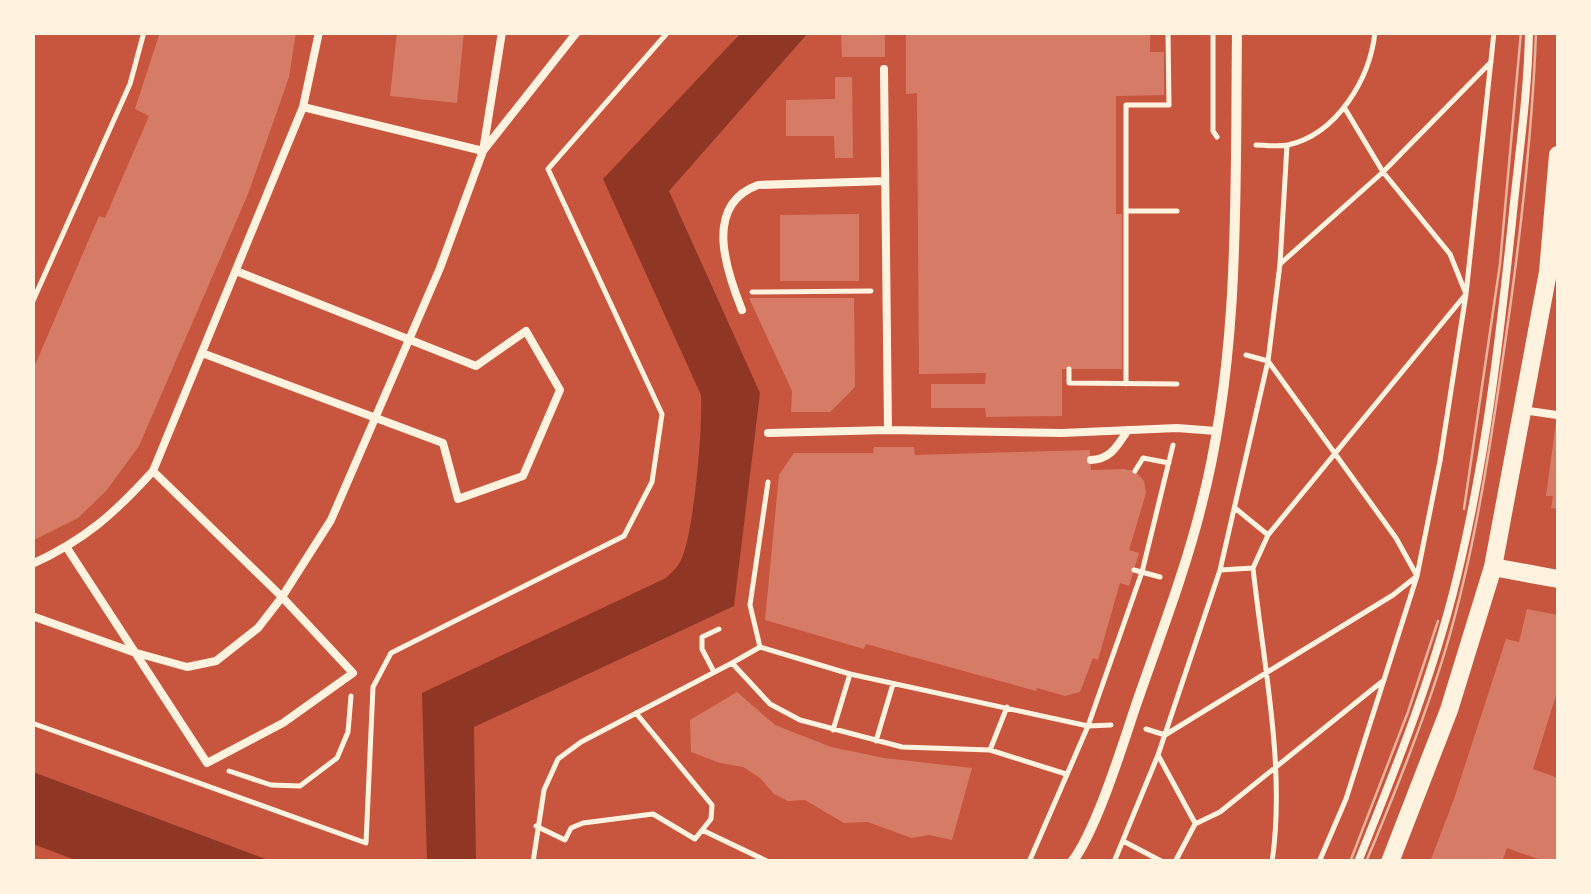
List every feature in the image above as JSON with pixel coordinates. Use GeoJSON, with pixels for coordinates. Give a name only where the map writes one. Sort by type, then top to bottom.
{"type":"FeatureCollection","features":[{"type":"Feature","properties":{"kind":"street"},"geometry":{"type":"LineString","coordinates":[[1072,862],[1102,797],[1202,506],[1228,351],[1237,32]]}},
{"type":"Feature","properties":{"kind":"street"},"geometry":{"type":"LineString","coordinates":[[1390,862],[1450,710],[1493,567],[1548,272],[1558,155]]}},
{"type":"Feature","properties":{"kind":"street"},"geometry":{"type":"LineString","coordinates":[[1493,567],[1558,579]]}},
{"type":"Feature","properties":{"kind":"lane"},"geometry":{"type":"LineString","coordinates":[[32,564],[67,548],[112,516],[153,471],[303,107],[319,32]]}},
{"type":"Feature","properties":{"kind":"lane"},"geometry":{"type":"LineString","coordinates":[[32,616],[187,667],[216,661],[258,628],[331,520],[440,268],[483,151],[502,32]]}},
{"type":"Feature","properties":{"kind":"lane"},"geometry":{"type":"LineString","coordinates":[[483,151],[576,32]]}},
{"type":"Feature","properties":{"kind":"lane"},"geometry":{"type":"LineString","coordinates":[[1358,862],[1438,645],[1480,470],[1507,266],[1529,32]]}},
{"type":"Feature","properties":{"kind":"lane"},"geometry":{"type":"LineString","coordinates":[[884,69],[888,430]]}},
{"type":"Feature","properties":{"kind":"lane"},"geometry":{"type":"LineString","coordinates":[[303,107],[483,151]]}},
{"type":"Feature","properties":{"kind":"lane"},"geometry":{"type":"LineString","coordinates":[[742,310],[725,267],[723,236],[726,216],[745,190],[758,185],[885,181]]}},
{"type":"Feature","properties":{"kind":"lane"},"geometry":{"type":"LineString","coordinates":[[202,353],[443,443],[458,499],[523,476],[560,390],[526,330],[476,366],[236,271]]}},
{"type":"Feature","properties":{"kind":"lane"},"geometry":{"type":"LineString","coordinates":[[1522,410],[1557,415]]}},
{"type":"Feature","properties":{"kind":"lane"},"geometry":{"type":"LineString","coordinates":[[768,433],[888,430],[985,434],[1177,428],[1216,432]]}},
{"type":"Feature","properties":{"kind":"lane"},"geometry":{"type":"LineString","coordinates":[[1091,460],[1114,452],[1128,430]]}},
{"type":"Feature","properties":{"kind":"lane"},"geometry":{"type":"LineString","coordinates":[[67,548],[207,763],[283,724],[354,673],[153,471]]}},
{"type":"Feature","properties":{"kind":"path"},"geometry":{"type":"LineString","coordinates":[[32,303],[130,84],[144,32]]}},
{"type":"Feature","properties":{"kind":"path"},"geometry":{"type":"LineString","coordinates":[[32,723],[366,843],[374,687],[391,653],[624,536],[652,482],[662,414],[548,170],[668,32]]}},
{"type":"Feature","properties":{"kind":"path"},"geometry":{"type":"LineString","coordinates":[[1126,384],[1126,105],[1169,105],[1168,32]]}},
{"type":"Feature","properties":{"kind":"path"},"geometry":{"type":"LineString","coordinates":[[1212,32],[1213,131]]}},
{"type":"Feature","properties":{"kind":"path"},"geometry":{"type":"LineString","coordinates":[[1114,862],[1166,734],[1212,598],[1235,508],[1268,360],[1280,264],[1287,145],[1308,136],[1344,107],[1367,68],[1375,32]]}},
{"type":"Feature","properties":{"kind":"path"},"geometry":{"type":"LineString","coordinates":[[1319,862],[1346,799],[1418,576],[1466,294],[1494,32]]}},
{"type":"Feature","properties":{"kind":"path"},"geometry":{"type":"LineString","coordinates":[[1280,264],[1382,172],[1493,60]]}},
{"type":"Feature","properties":{"kind":"path"},"geometry":{"type":"LineString","coordinates":[[1344,107],[1382,172],[1450,254],[1466,294]]}},
{"type":"Feature","properties":{"kind":"path"},"geometry":{"type":"LineString","coordinates":[[1126,211],[1177,210]]}},
{"type":"Feature","properties":{"kind":"path"},"geometry":{"type":"LineString","coordinates":[[734,292],[886,291]]}},
{"type":"Feature","properties":{"kind":"path"},"geometry":{"type":"LineString","coordinates":[[1272,862],[1275,765],[1253,568],[1268,535],[1466,294]]}},
{"type":"Feature","properties":{"kind":"path"},"geometry":{"type":"LineString","coordinates":[[1228,351],[1268,360],[1336,451],[1418,576]]}},
{"type":"Feature","properties":{"kind":"path"},"geometry":{"type":"LineString","coordinates":[[1069,369],[1070,383],[1177,384]]}},
{"type":"Feature","properties":{"kind":"path"},"geometry":{"type":"LineString","coordinates":[[1029,862],[1088,726],[1142,572],[1177,428]]}},
{"type":"Feature","properties":{"kind":"path"},"geometry":{"type":"LineString","coordinates":[[1136,471],[1143,458],[1169,464]]}},
{"type":"Feature","properties":{"kind":"path"},"geometry":{"type":"LineString","coordinates":[[760,647],[750,605],[768,482]]}},
{"type":"Feature","properties":{"kind":"path"},"geometry":{"type":"LineString","coordinates":[[1235,508],[1268,535]]}},
{"type":"Feature","properties":{"kind":"path"},"geometry":{"type":"LineString","coordinates":[[1220,570],[1253,568]]}},
{"type":"Feature","properties":{"kind":"path"},"geometry":{"type":"LineString","coordinates":[[1134,570],[1162,578]]}},
{"type":"Feature","properties":{"kind":"path"},"geometry":{"type":"LineString","coordinates":[[1166,734],[1418,576]]}},
{"type":"Feature","properties":{"kind":"path"},"geometry":{"type":"LineString","coordinates":[[1193,592],[1212,598]]}},
{"type":"Feature","properties":{"kind":"path"},"geometry":{"type":"LineString","coordinates":[[714,672],[702,650],[702,638],[719,628]]}},
{"type":"Feature","properties":{"kind":"path"},"geometry":{"type":"LineString","coordinates":[[533,862],[544,790],[558,758],[580,742],[760,647],[850,674],[1088,726]]}},
{"type":"Feature","properties":{"kind":"path"},"geometry":{"type":"LineString","coordinates":[[732,663],[770,704],[800,720],[902,747],[990,750],[1066,774]]}},
{"type":"Feature","properties":{"kind":"path"},"geometry":{"type":"LineString","coordinates":[[207,763],[271,785],[300,786],[337,758],[348,732],[354,673]]}},
{"type":"Feature","properties":{"kind":"path"},"geometry":{"type":"LineString","coordinates":[[833,730],[850,674]]}},
{"type":"Feature","properties":{"kind":"path"},"geometry":{"type":"LineString","coordinates":[[1175,862],[1196,824],[1220,812],[1386,678]]}},
{"type":"Feature","properties":{"kind":"path"},"geometry":{"type":"LineString","coordinates":[[876,740],[893,684]]}},
{"type":"Feature","properties":{"kind":"path"},"geometry":{"type":"LineString","coordinates":[[990,750],[1007,707]]}},
{"type":"Feature","properties":{"kind":"path"},"geometry":{"type":"LineString","coordinates":[[536,826],[565,840],[572,828],[583,822],[653,814],[695,838],[711,818],[712,805],[636,713]]}},
{"type":"Feature","properties":{"kind":"path"},"geometry":{"type":"LineString","coordinates":[[1158,755],[1196,824]]}},
{"type":"Feature","properties":{"kind":"path"},"geometry":{"type":"LineString","coordinates":[[702,830],[769,862]]}},
{"type":"Feature","properties":{"kind":"path"},"geometry":{"type":"LineString","coordinates":[[1123,841],[1163,862]]}},
{"type":"Feature","properties":{"kind":"shaded area"},"geometry":{"type":"Polygon","coordinates":[[[741,33],[808,33],[669,191],[760,393],[734,606],[474,727],[476,861],[427,861],[422,693],[666,578],[686,547],[697,479],[701,395],[603,179],[741,33]]]}},
{"type":"Feature","properties":{"kind":"shaded area"},"geometry":{"type":"Polygon","coordinates":[[[32,772],[271,861],[78,861],[33,844],[32,772]]]}},
{"type":"Feature","properties":{"kind":"building"},"geometry":{"type":"Polygon","coordinates":[[[160,32],[296,32],[289,77],[248,194],[139,446],[106,491],[78,518],[32,541],[32,372],[99,216],[105,218],[149,116],[135,109],[160,32]]]}},
{"type":"Feature","properties":{"kind":"building"},"geometry":{"type":"Polygon","coordinates":[[[397,32],[464,32],[457,103],[390,96],[397,32]]]}},
{"type":"Feature","properties":{"kind":"building"},"geometry":{"type":"Polygon","coordinates":[[[841,32],[885,32],[885,57],[842,57],[841,32]]]}},
{"type":"Feature","properties":{"kind":"building"},"geometry":{"type":"Polygon","coordinates":[[[906,32],[1150,32],[1150,52],[1164,52],[1164,95],[1116,96],[1116,214],[1122,214],[1122,369],[1062,369],[1062,416],[986,417],[985,408],[931,408],[931,384],[985,384],[986,373],[919,374],[917,93],[906,94],[906,32]]]}},
{"type":"Feature","properties":{"kind":"building"},"geometry":{"type":"Polygon","coordinates":[[[835,77],[852,77],[853,158],[835,158],[834,136],[786,136],[786,100],[835,99],[835,77]]]}},
{"type":"Feature","properties":{"kind":"building"},"geometry":{"type":"Polygon","coordinates":[[[859,214],[859,281],[780,281],[780,215],[859,214]]]}},
{"type":"Feature","properties":{"kind":"building"},"geometry":{"type":"Polygon","coordinates":[[[749,298],[854,298],[855,387],[830,412],[791,412],[792,391],[749,298]]]}},
{"type":"Feature","properties":{"kind":"building"},"geometry":{"type":"Polygon","coordinates":[[[1556,422],[1558,509],[1551,508],[1553,496],[1546,496],[1556,422]]]}},
{"type":"Feature","properties":{"kind":"building"},"geometry":{"type":"Polygon","coordinates":[[[874,447],[914,447],[915,455],[1090,450],[1091,470],[1135,471],[1144,481],[1146,493],[1129,550],[1139,553],[1129,586],[1120,583],[1098,660],[1093,658],[1080,692],[1065,696],[1037,688],[1036,691],[765,620],[779,475],[794,453],[873,453],[874,447]]]}},
{"type":"Feature","properties":{"kind":"building"},"geometry":{"type":"Polygon","coordinates":[[[1527,609],[1558,615],[1558,689],[1533,769],[1558,778],[1558,862],[1507,848],[1502,862],[1430,862],[1506,639],[1519,642],[1527,609]]]}},
{"type":"Feature","properties":{"kind":"building"},"geometry":{"type":"Polygon","coordinates":[[[737,692],[775,725],[831,747],[884,758],[972,768],[952,840],[929,835],[911,838],[868,822],[844,823],[805,800],[788,801],[774,794],[743,767],[691,752],[690,720],[737,692]]]}},
{"type":"Feature","properties":{"kind":"tram line"},"geometry":{"type":"LineString","coordinates":[[1464,509],[1500,264],[1521,32]]}},
{"type":"Feature","properties":{"kind":"tram line"},"geometry":{"type":"LineString","coordinates":[[1366,862],[1437,675],[1473,540],[1509,317],[1536,32]]}},
{"type":"Feature","properties":{"kind":"tram line"},"geometry":{"type":"LineString","coordinates":[[1350,862],[1408,712],[1438,621]]}}]}
